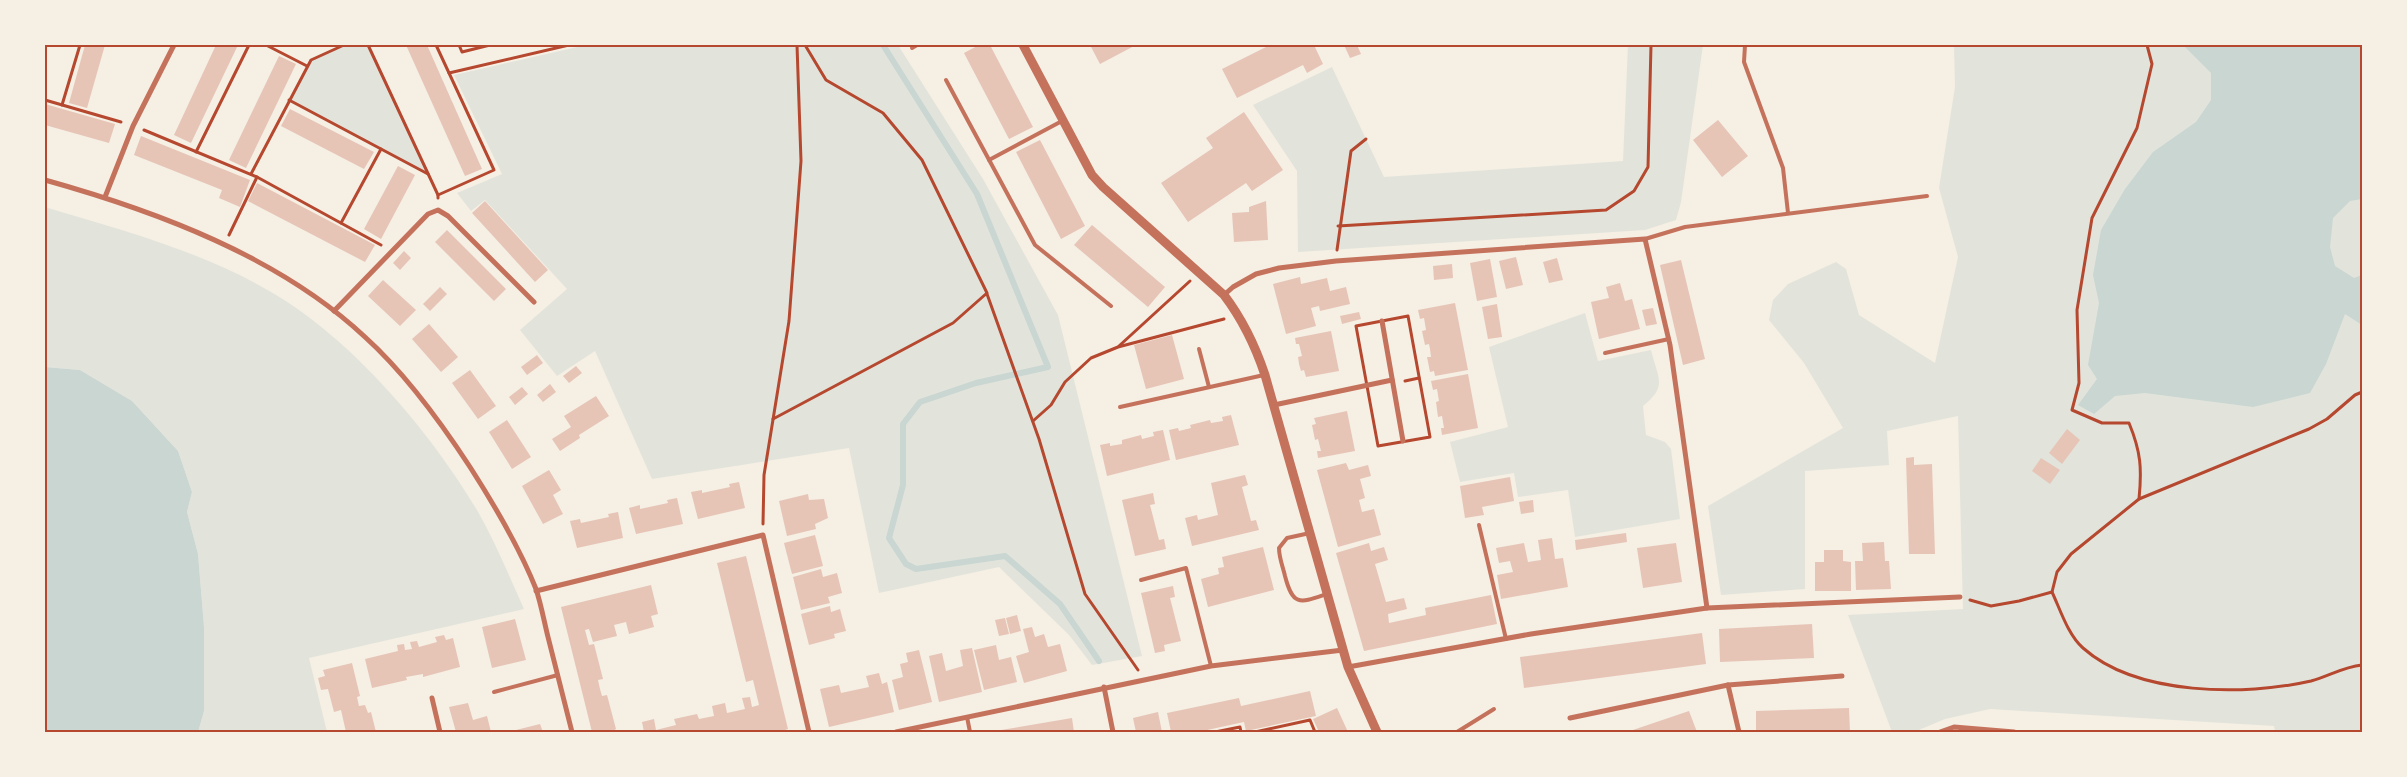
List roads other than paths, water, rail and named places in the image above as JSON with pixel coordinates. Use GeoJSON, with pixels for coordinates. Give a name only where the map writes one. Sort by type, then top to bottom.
{"type":"FeatureCollection","features":[{"type":"Feature","properties":{"kind":"street"},"geometry":{"type":"LineString","coordinates":[[105,197],[133,126],[174,45]]}},
{"type":"Feature","properties":{"kind":"street"},"geometry":{"type":"LineString","coordinates":[[1023,45],[1086,164],[1103,187],[1224,295],[1239,316],[1257,351],[1265,375],[1348,667],[1377,732]]}},
{"type":"Feature","properties":{"kind":"street"},"geometry":{"type":"LineString","coordinates":[[45,180],[105,197],[225,245],[284,277],[334,311],[366,337],[400,374],[453,442],[494,505],[517,546],[536,591],[572,732]]}},
{"type":"Feature","properties":{"kind":"street"},"geometry":{"type":"LineString","coordinates":[[334,311],[428,214],[438,210],[448,216],[534,302]]}},
{"type":"Feature","properties":{"kind":"street"},"geometry":{"type":"LineString","coordinates":[[1224,295],[1233,287],[1256,274],[1279,268],[1336,261],[1645,239],[1669,339],[1707,608]]}},
{"type":"Feature","properties":{"kind":"street"},"geometry":{"type":"LineString","coordinates":[[1382,321],[1404,441]]}},
{"type":"Feature","properties":{"kind":"street"},"geometry":{"type":"LineString","coordinates":[[1274,405],[1392,380]]}},
{"type":"Feature","properties":{"kind":"street"},"geometry":{"type":"LineString","coordinates":[[536,591],[763,535],[809,732]]}},
{"type":"Feature","properties":{"kind":"street"},"geometry":{"type":"LineString","coordinates":[[1348,667],[1506,639],[1707,608],[1960,597]]}},
{"type":"Feature","properties":{"kind":"street"},"geometry":{"type":"LineString","coordinates":[[896,732],[1211,666],[1344,650]]}},
{"type":"Feature","properties":{"kind":"street"},"geometry":{"type":"LineString","coordinates":[[1570,718],[1728,685],[1842,676]]}},
{"type":"Feature","properties":{"kind":"street"},"geometry":{"type":"LineString","coordinates":[[1728,685],[1739,732]]}},
{"type":"Feature","properties":{"kind":"street"},"geometry":{"type":"LineString","coordinates":[[1104,687],[1112,732]]}},
{"type":"Feature","properties":{"kind":"street"},"geometry":{"type":"LineString","coordinates":[[432,698],[440,732]]}},
{"type":"Feature","properties":{"kind":"street"},"geometry":{"type":"LineString","coordinates":[[1940,732],[1962,727],[2014,732]]}},
{"type":"Feature","properties":{"kind":"lane"},"geometry":{"type":"LineString","coordinates":[[912,48],[917,45]]}},
{"type":"Feature","properties":{"kind":"lane"},"geometry":{"type":"LineString","coordinates":[[1745,45],[1744,62],[1783,168],[1788,214]]}},
{"type":"Feature","properties":{"kind":"lane"},"geometry":{"type":"LineString","coordinates":[[946,80],[1035,245],[1111,306]]}},
{"type":"Feature","properties":{"kind":"lane"},"geometry":{"type":"LineString","coordinates":[[989,160],[1063,120]]}},
{"type":"Feature","properties":{"kind":"lane"},"geometry":{"type":"LineString","coordinates":[[1645,239],[1685,227],[1927,196]]}},
{"type":"Feature","properties":{"kind":"lane"},"geometry":{"type":"LineString","coordinates":[[1605,352],[1669,339]]}},
{"type":"Feature","properties":{"kind":"lane"},"geometry":{"type":"LineString","coordinates":[[1200,349],[1208,387]]}},
{"type":"Feature","properties":{"kind":"lane"},"geometry":{"type":"LineString","coordinates":[[1120,407],[1265,375]]}},
{"type":"Feature","properties":{"kind":"lane"},"geometry":{"type":"LineString","coordinates":[[1479,525],[1506,639]]}},
{"type":"Feature","properties":{"kind":"lane"},"geometry":{"type":"LineString","coordinates":[[1310,533],[1287,538],[1279,548],[1289,592],[1295,599],[1304,601],[1328,594]]}},
{"type":"Feature","properties":{"kind":"lane"},"geometry":{"type":"LineString","coordinates":[[1141,580],[1186,568],[1211,666]]}},
{"type":"Feature","properties":{"kind":"lane"},"geometry":{"type":"LineString","coordinates":[[494,692],[558,675]]}},
{"type":"Feature","properties":{"kind":"lane"},"geometry":{"type":"LineString","coordinates":[[1457,732],[1494,709]]}},
{"type":"Feature","properties":{"kind":"lane"},"geometry":{"type":"LineString","coordinates":[[967,717],[970,732]]}},
{"type":"Feature","properties":{"kind":"waterway"},"geometry":{"type":"LineString","coordinates":[[883,45],[977,194],[1048,367],[976,383],[920,402],[903,424],[903,485],[889,538],[906,564],[916,569],[1005,556],[1060,604],[1099,661]]}}]}
